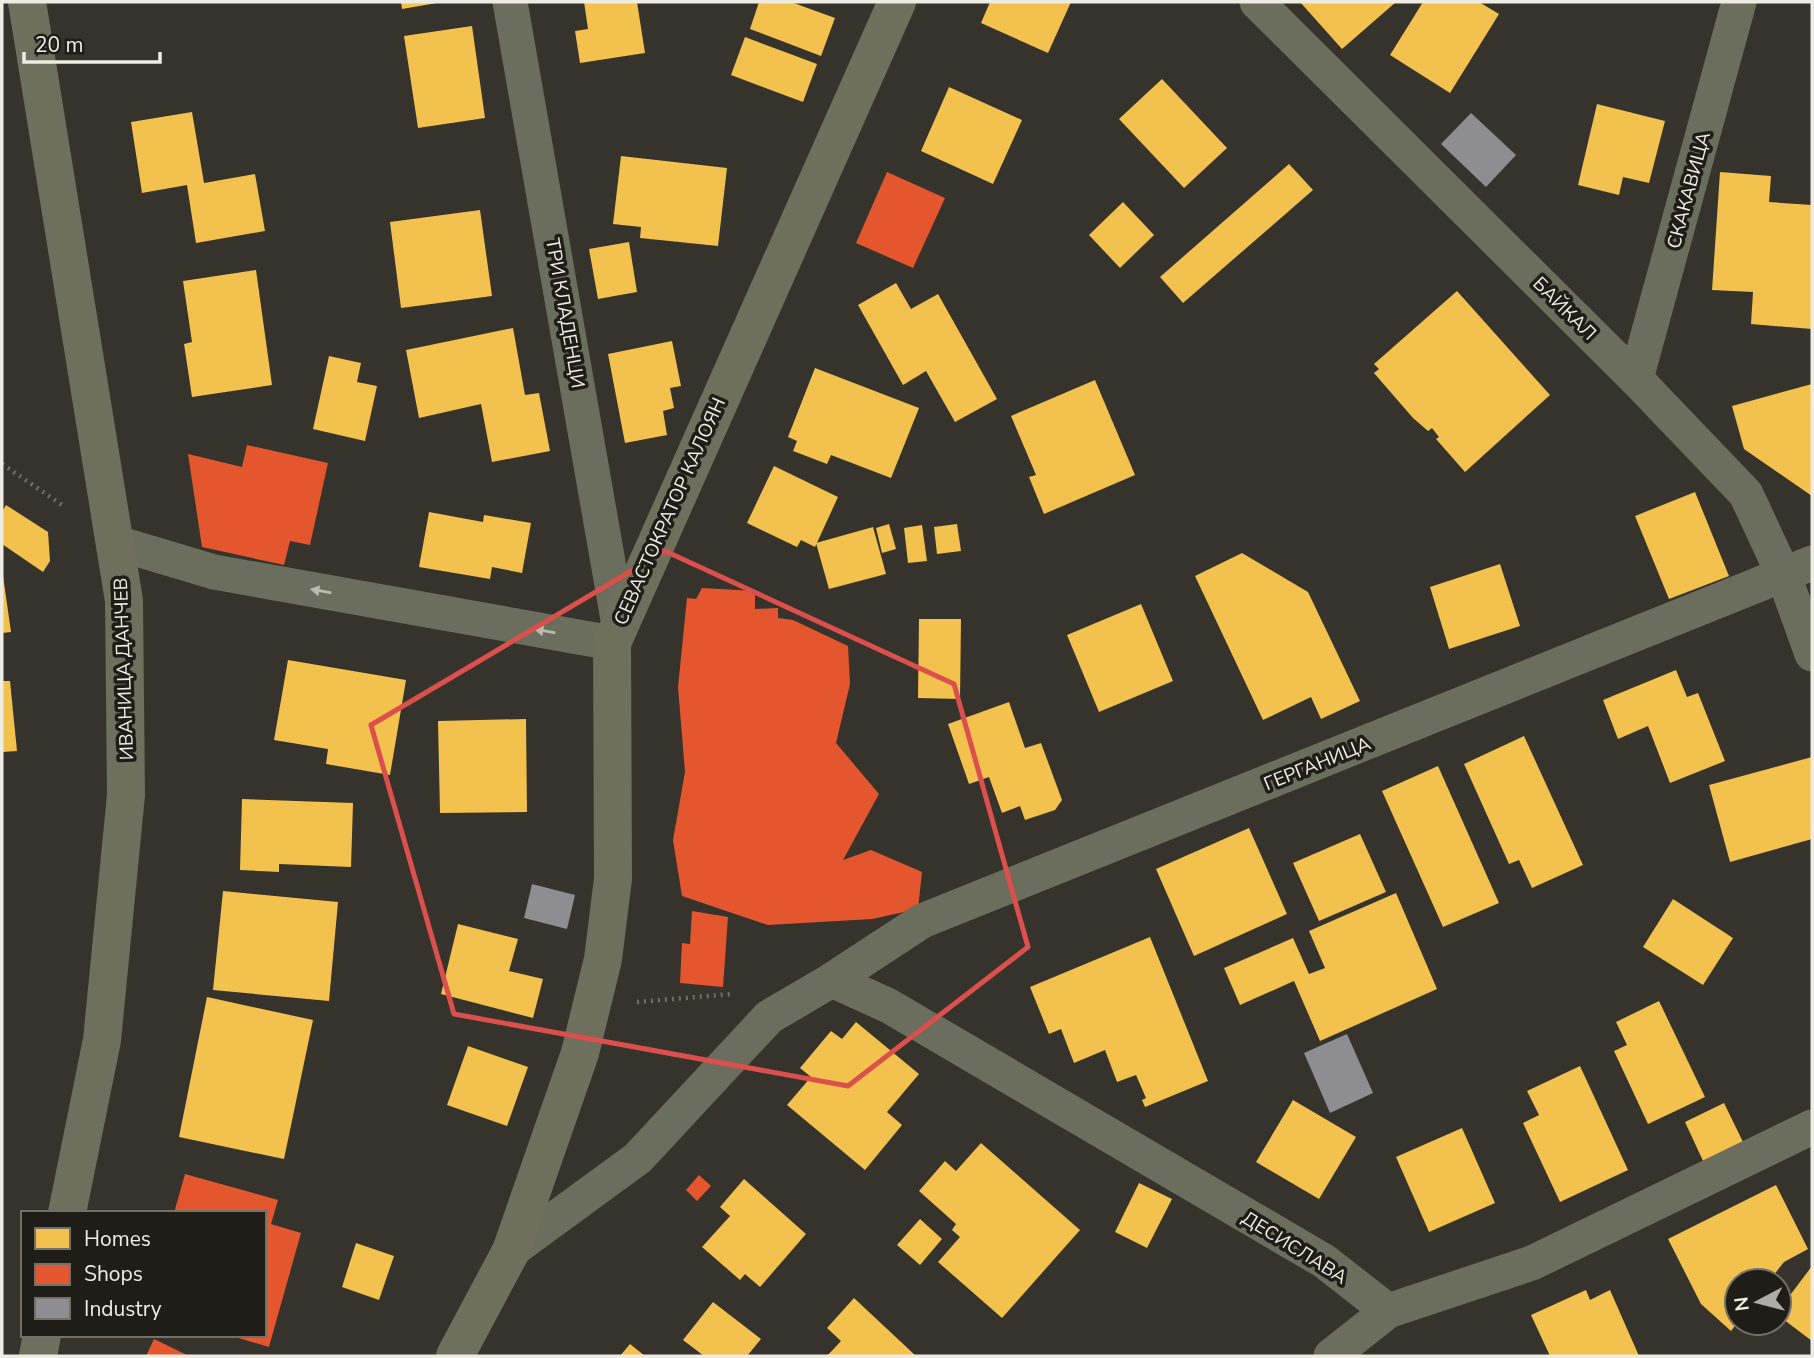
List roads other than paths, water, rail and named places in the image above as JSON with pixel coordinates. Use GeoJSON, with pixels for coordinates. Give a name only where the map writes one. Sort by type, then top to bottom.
{"type":"FeatureCollection","features":[{"type":"Feature","properties":{"kind":"main road","name":"ИВАНИЦА ДАНЧЕВ"},"geometry":{"type":"LineString","coordinates":[[27,2],[117,543],[124,601],[126,795],[102,1040],[67,1211]]}},
{"type":"Feature","properties":{"kind":"main road","name":"СЕВАСТОКРАТОР КАЛОЯН"},"geometry":{"type":"LineString","coordinates":[[455,1356],[511,1251],[580,1053],[603,959],[613,879],[615,634],[897,2]]}},
{"type":"Feature","properties":{"kind":"main road"},"geometry":{"type":"LineString","coordinates":[[38,1356],[42,1337]]}},
{"type":"Feature","properties":{"kind":"street","name":"ТРИ КЛАДЕНЦИ"},"geometry":{"type":"LineString","coordinates":[[510,2],[615,634]]}},
{"type":"Feature","properties":{"kind":"street","name":"БАЙКАЛ"},"geometry":{"type":"LineString","coordinates":[[1257,2],[1636,379],[1746,494],[1798,570],[1812,654]]}},
{"type":"Feature","properties":{"kind":"street","name":"СКАКАВИЦА"},"geometry":{"type":"LineString","coordinates":[[1636,379],[1739,2]]}},
{"type":"Feature","properties":{"kind":"street"},"geometry":{"type":"LineString","coordinates":[[117,543],[214,572],[615,634]]}},
{"type":"Feature","properties":{"kind":"street","name":"ГЕРГАНИЦА"},"geometry":{"type":"LineString","coordinates":[[832,981],[922,921],[1798,570]]}},
{"type":"Feature","properties":{"kind":"street","name":"СЕВАСТОКРАТОР КАЛОЯН"},"geometry":{"type":"LineString","coordinates":[[511,1251],[638,1158],[769,1017],[832,981]]}},
{"type":"Feature","properties":{"kind":"street","name":"ДЕСИСЛАВА"},"geometry":{"type":"LineString","coordinates":[[832,981],[889,1006],[1312,1255],[1388,1311]]}},
{"type":"Feature","properties":{"kind":"street"},"geometry":{"type":"LineString","coordinates":[[1331,1356],[1388,1311],[1532,1263],[1812,1127]]}}]}
